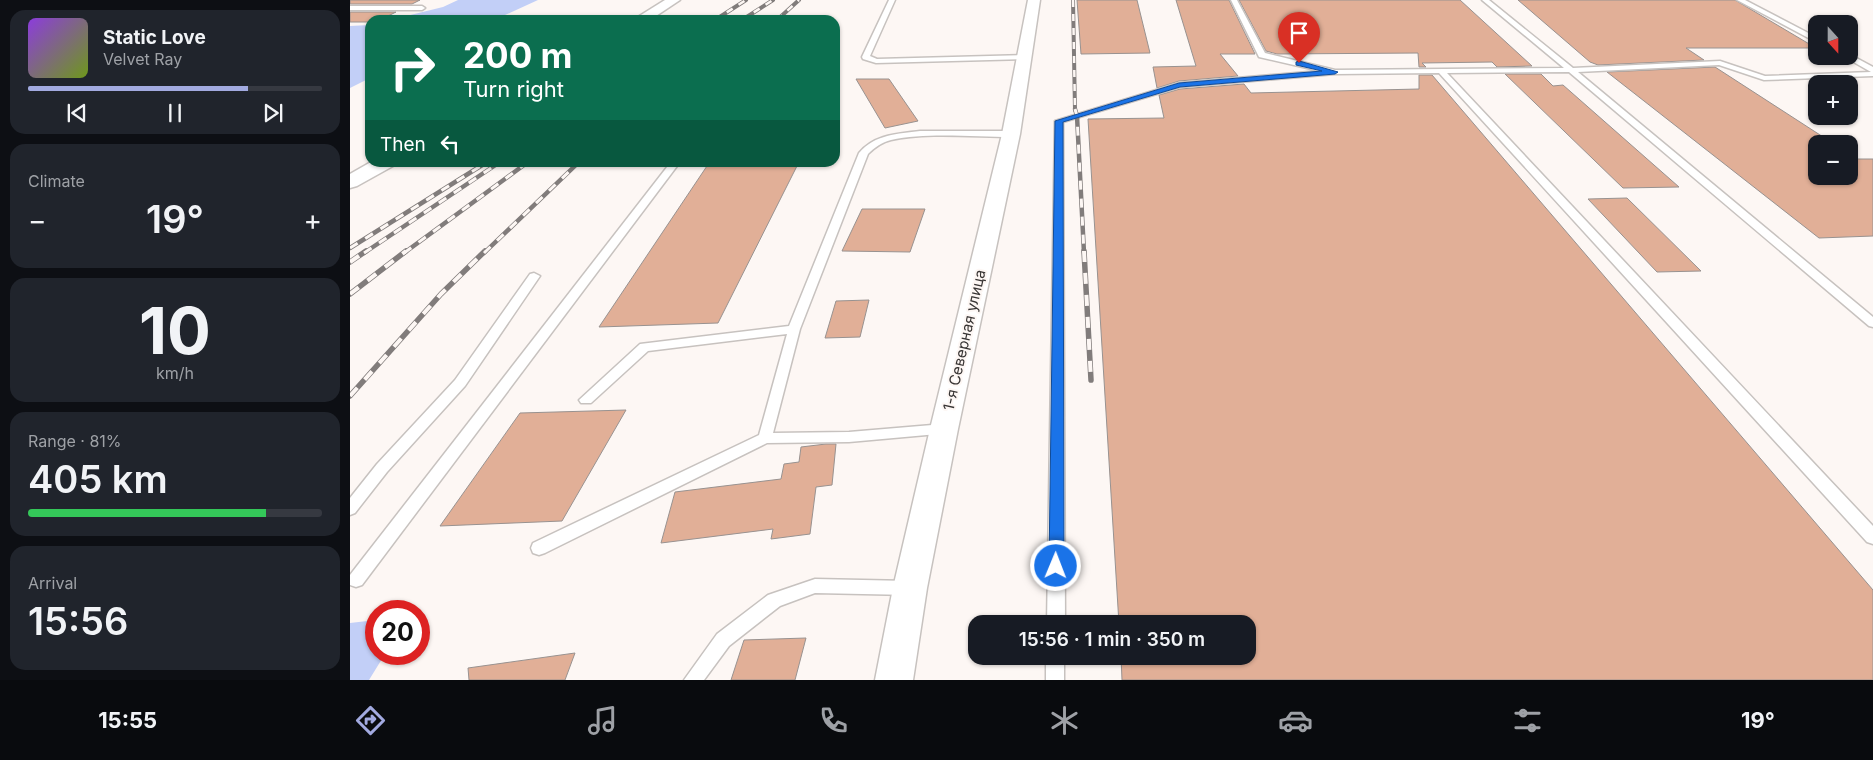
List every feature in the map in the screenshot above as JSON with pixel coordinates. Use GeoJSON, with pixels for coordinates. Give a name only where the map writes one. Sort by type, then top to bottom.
{"type":"FeatureCollection","features":[{"type":"Feature","properties":{"kind":"street"},"geometry":{"type":"LineString","coordinates":[[648,15],[674,0]]}},
{"type":"Feature","properties":{"kind":"street","name":"1-я Северная улица"},"geometry":{"type":"LineString","coordinates":[[894,680],[910,588],[944,429],[1012,134],[1023,57],[1034,0]]}},
{"type":"Feature","properties":{"kind":"street"},"geometry":{"type":"LineString","coordinates":[[350,182],[377,167]]}},
{"type":"Feature","properties":{"kind":"lane"},"geometry":{"type":"LineString","coordinates":[[892,0],[866,57],[876,61],[1023,57]]}},
{"type":"Feature","properties":{"kind":"lane"},"geometry":{"type":"LineString","coordinates":[[1234,0],[1262,55],[1335,72]]}},
{"type":"Feature","properties":{"kind":"lane"},"geometry":{"type":"LineString","coordinates":[[1485,0],[1572,70],[1873,323]]}},
{"type":"Feature","properties":{"kind":"lane"},"geometry":{"type":"LineString","coordinates":[[1740,0],[1808,36]]}},
{"type":"Feature","properties":{"kind":"lane"},"geometry":{"type":"LineString","coordinates":[[350,8],[422,8]]}},
{"type":"Feature","properties":{"kind":"lane"},"geometry":{"type":"LineString","coordinates":[[1858,62],[1873,70]]}},
{"type":"Feature","properties":{"kind":"lane"},"geometry":{"type":"LineString","coordinates":[[1056,615],[1059,121],[1179,85],[1335,72],[1572,70],[1720,63],[1764,78],[1873,74]]}},
{"type":"Feature","properties":{"kind":"lane"},"geometry":{"type":"LineString","coordinates":[[1441,71],[1873,537]]}},
{"type":"Feature","properties":{"kind":"lane"},"geometry":{"type":"LineString","coordinates":[[765,438],[794,329],[864,153],[871,146],[888,138],[920,134],[1012,134]]}},
{"type":"Feature","properties":{"kind":"lane"},"geometry":{"type":"LineString","coordinates":[[352,583],[672,167]]}},
{"type":"Feature","properties":{"kind":"lane"},"geometry":{"type":"LineString","coordinates":[[350,509],[382,468],[460,383],[534,276]]}},
{"type":"Feature","properties":{"kind":"lane"},"geometry":{"type":"LineString","coordinates":[[586,400],[644,347],[794,329]]}},
{"type":"Feature","properties":{"kind":"lane"},"geometry":{"type":"LineString","coordinates":[[539,548],[765,438],[849,437],[944,429]]}},
{"type":"Feature","properties":{"kind":"lane"},"geometry":{"type":"LineString","coordinates":[[693,680],[724,640],[774,600],[815,586],[910,588]]}},
{"type":"Feature","properties":{"kind":"lane"},"geometry":{"type":"LineString","coordinates":[[1055,665],[1055,680]]}},
{"type":"Feature","properties":{"kind":"shaded area"},"geometry":{"type":"Polygon","coordinates":[[[458,0],[538,0],[505,15],[410,15],[443,7],[458,0]]]}},
{"type":"Feature","properties":{"kind":"shaded area"},"geometry":{"type":"Polygon","coordinates":[[[365,25],[365,80],[350,88],[350,26],[365,25]]]}},
{"type":"Feature","properties":{"kind":"shaded area"},"geometry":{"type":"Polygon","coordinates":[[[365,621],[365,665],[378,665],[369,680],[350,680],[350,623],[365,621]]]}},
{"type":"Feature","properties":{"kind":"building"},"geometry":{"type":"Polygon","coordinates":[[[350,0],[420,0],[412,4],[350,4],[350,0]]]}},
{"type":"Feature","properties":{"kind":"building"},"geometry":{"type":"Polygon","coordinates":[[[1077,0],[1137,0],[1150,53],[1081,54],[1077,0]]]}},
{"type":"Feature","properties":{"kind":"building"},"geometry":{"type":"Polygon","coordinates":[[[1176,0],[1229,0],[1255,54],[1220,54],[1238,76],[1179,81],[1157,88],[1153,67],[1196,66],[1176,0]]]}},
{"type":"Feature","properties":{"kind":"building"},"geometry":{"type":"Polygon","coordinates":[[[1239,0],[1460,0],[1532,66],[1497,67],[1492,62],[1422,63],[1426,67],[1419,67],[1418,53],[1277,54],[1266,51],[1239,0]]]}},
{"type":"Feature","properties":{"kind":"building"},"geometry":{"type":"Polygon","coordinates":[[[1518,0],[1735,0],[1808,43],[1808,48],[1686,48],[1704,60],[1598,65],[1590,62],[1518,0]]]}},
{"type":"Feature","properties":{"kind":"building"},"geometry":{"type":"Polygon","coordinates":[[[350,12],[396,12],[390,15],[365,15],[365,22],[350,22],[350,12]]]}},
{"type":"Feature","properties":{"kind":"building"},"geometry":{"type":"Polygon","coordinates":[[[1715,67],[1820,135],[1808,135],[1808,185],[1858,185],[1858,159],[1873,159],[1873,236],[1819,238],[1607,72],[1715,67]]]}},
{"type":"Feature","properties":{"kind":"building"},"geometry":{"type":"Polygon","coordinates":[[[1505,74],[1541,74],[1553,86],[1563,85],[1679,187],[1623,188],[1505,74]]]}},
{"type":"Feature","properties":{"kind":"building"},"geometry":{"type":"Polygon","coordinates":[[[1419,75],[1432,75],[1873,590],[1873,680],[1122,680],[1121,665],[1256,665],[1256,615],[1118,615],[1088,119],[1164,118],[1159,95],[1180,89],[1244,84],[1251,93],[1419,89],[1419,75]]]}},
{"type":"Feature","properties":{"kind":"building"},"geometry":{"type":"Polygon","coordinates":[[[856,79],[889,79],[918,121],[885,128],[856,79]]]}},
{"type":"Feature","properties":{"kind":"building"},"geometry":{"type":"Polygon","coordinates":[[[706,167],[796,167],[718,323],[599,327],[706,167]]]}},
{"type":"Feature","properties":{"kind":"building"},"geometry":{"type":"Polygon","coordinates":[[[1627,198],[1701,271],[1657,272],[1588,199],[1627,198]]]}},
{"type":"Feature","properties":{"kind":"building"},"geometry":{"type":"Polygon","coordinates":[[[862,209],[925,209],[910,252],[842,251],[862,209]]]}},
{"type":"Feature","properties":{"kind":"building"},"geometry":{"type":"Polygon","coordinates":[[[869,300],[860,337],[825,338],[836,301],[869,300]]]}},
{"type":"Feature","properties":{"kind":"building"},"geometry":{"type":"Polygon","coordinates":[[[626,410],[562,521],[440,526],[520,413],[626,410]]]}},
{"type":"Feature","properties":{"kind":"building"},"geometry":{"type":"Polygon","coordinates":[[[836,444],[832,485],[816,487],[810,534],[771,539],[773,529],[661,543],[675,492],[781,479],[784,464],[799,462],[801,447],[836,444]]]}},
{"type":"Feature","properties":{"kind":"building"},"geometry":{"type":"Polygon","coordinates":[[[806,638],[795,680],[731,680],[744,640],[806,638]]]}},
{"type":"Feature","properties":{"kind":"building"},"geometry":{"type":"Polygon","coordinates":[[[575,653],[565,680],[469,680],[468,668],[575,653]]]}},
{"type":"Feature","properties":{"kind":"railway"},"geometry":{"type":"LineString","coordinates":[[723,15],[746,0]]}},
{"type":"Feature","properties":{"kind":"railway"},"geometry":{"type":"LineString","coordinates":[[750,15],[773,0]]}},
{"type":"Feature","properties":{"kind":"railway"},"geometry":{"type":"LineString","coordinates":[[782,15],[799,0]]}},
{"type":"Feature","properties":{"kind":"railway"},"geometry":{"type":"LineString","coordinates":[[1073,0],[1075,110]]}},
{"type":"Feature","properties":{"kind":"railway"},"geometry":{"type":"LineString","coordinates":[[1075,109],[1077,116],[1084,253]]}},
{"type":"Feature","properties":{"kind":"railway"},"geometry":{"type":"LineString","coordinates":[[350,248],[479,167]]}},
{"type":"Feature","properties":{"kind":"railway"},"geometry":{"type":"LineString","coordinates":[[364,253],[493,167]]}},
{"type":"Feature","properties":{"kind":"railway"},"geometry":{"type":"LineString","coordinates":[[404,253],[521,167]]}},
{"type":"Feature","properties":{"kind":"railway"},"geometry":{"type":"LineString","coordinates":[[484,253],[574,167]]}},
{"type":"Feature","properties":{"kind":"railway"},"geometry":{"type":"LineString","coordinates":[[350,262],[366,251]]}},
{"type":"Feature","properties":{"kind":"railway"},"geometry":{"type":"LineString","coordinates":[[350,294],[406,251]]}},
{"type":"Feature","properties":{"kind":"railway"},"geometry":{"type":"LineString","coordinates":[[350,396],[441,294],[485,251]]}},
{"type":"Feature","properties":{"kind":"railway"},"geometry":{"type":"LineString","coordinates":[[1084,251],[1091,380]]}},
{"type":"Feature","properties":{"kind":"route"},"geometry":{"type":"LineString","coordinates":[[1056,566],[1059,121],[1179,85],[1259,80],[1335,72],[1299,63]]}}]}
